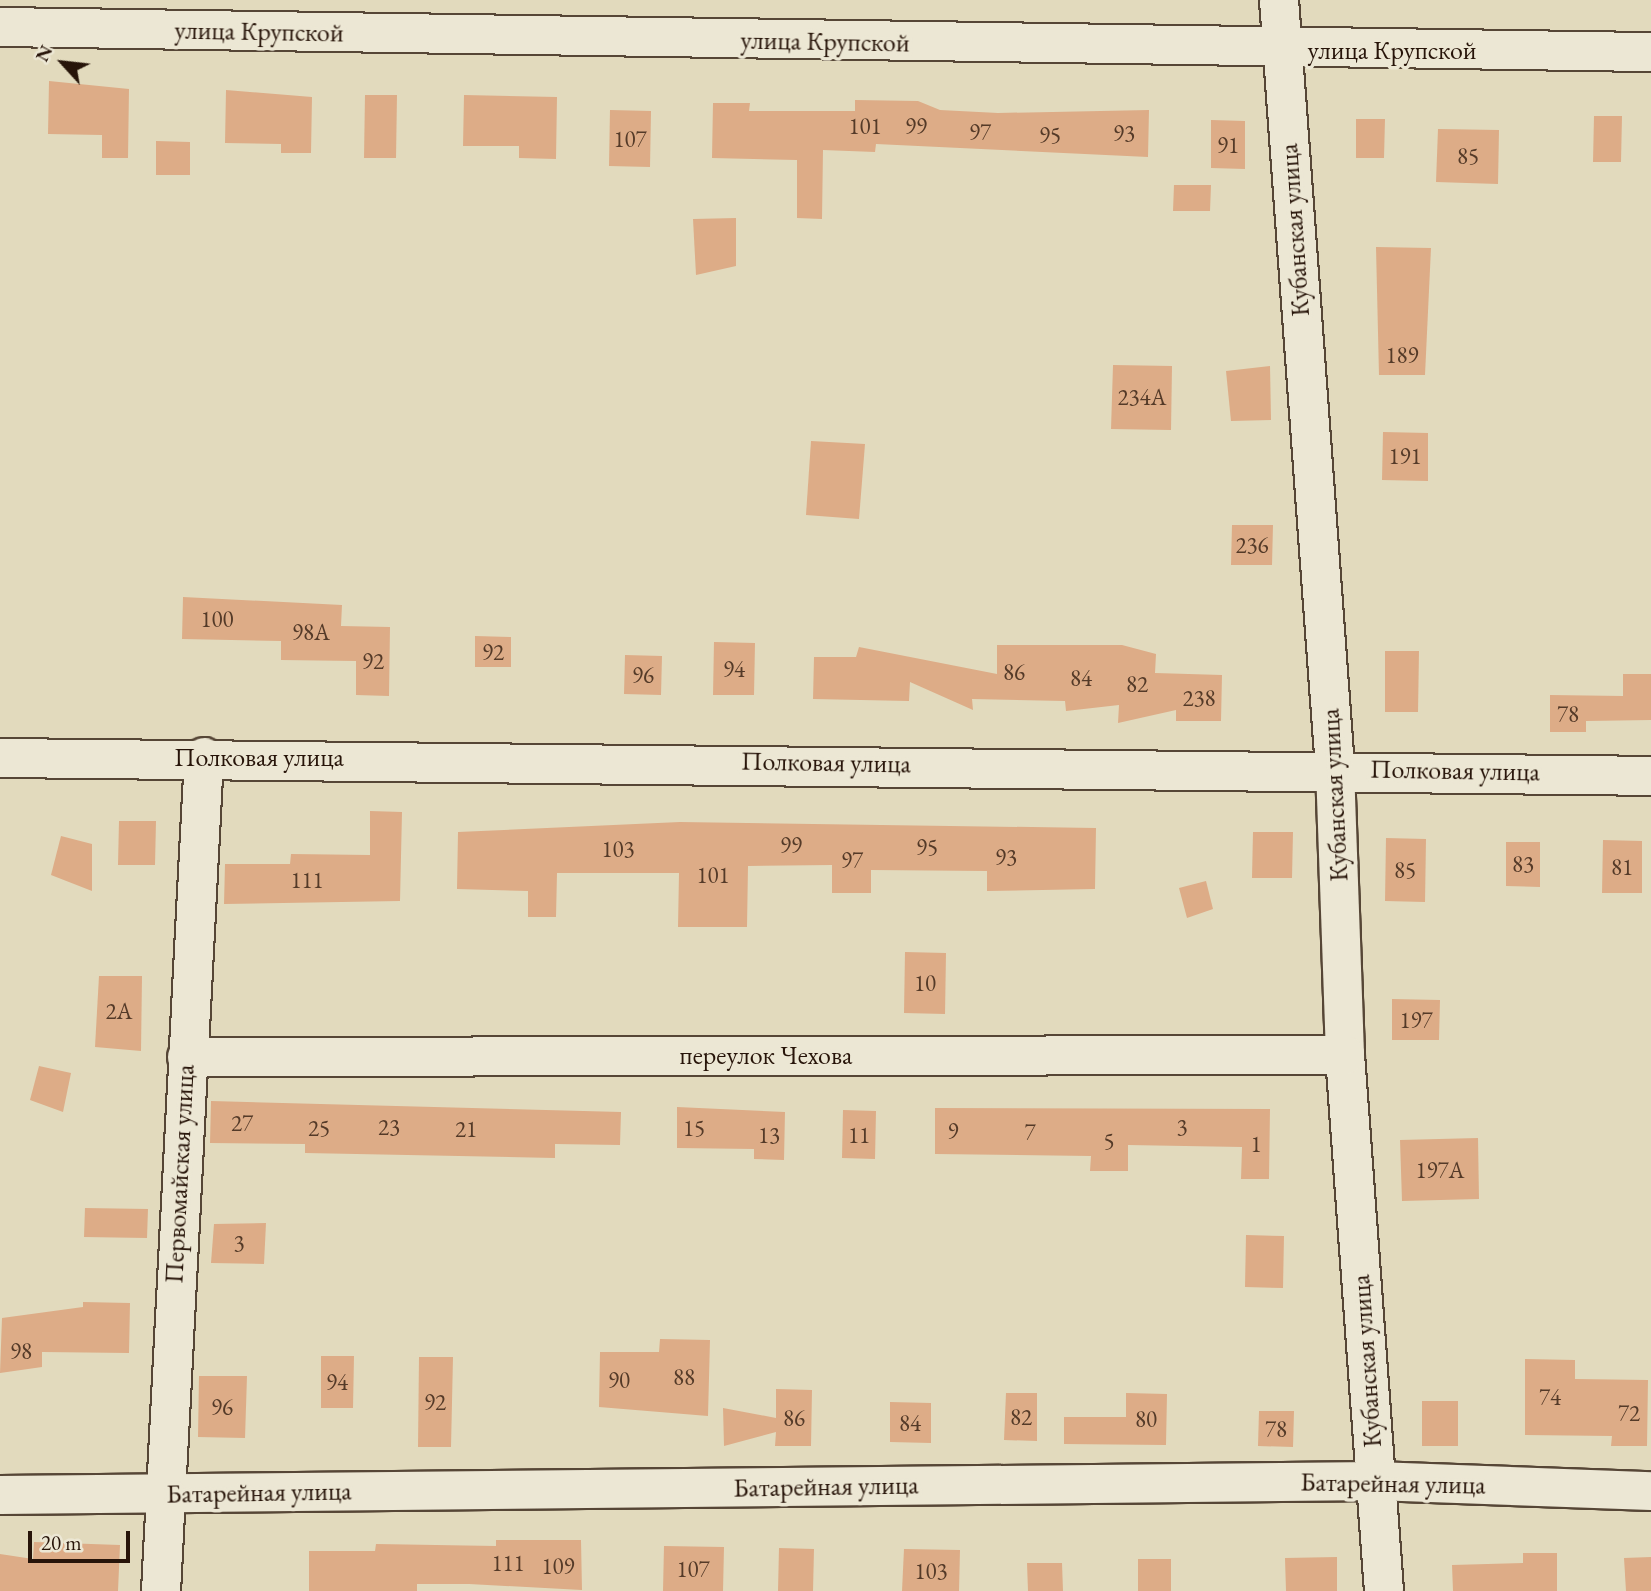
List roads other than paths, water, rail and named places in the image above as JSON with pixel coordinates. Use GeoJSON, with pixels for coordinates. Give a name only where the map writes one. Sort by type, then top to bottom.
{"type":"FeatureCollection","features":[{"type":"Feature","properties":{"kind":"street","name":"Кубанская улица"},"geometry":{"type":"LineString","coordinates":[[1279,0],[1335,768],[1345,1055],[1384,1591]]}},
{"type":"Feature","properties":{"kind":"street","name":"улица Крупской"},"geometry":{"type":"LineString","coordinates":[[0,27],[1282,50],[1651,52]]}},
{"type":"Feature","properties":{"kind":"street","name":"Полковая улица"},"geometry":{"type":"LineString","coordinates":[[0,758],[204,757],[1335,768],[1651,776]]}},
{"type":"Feature","properties":{"kind":"street","name":"Первомайская улица"},"geometry":{"type":"LineString","coordinates":[[162,1591],[162,1494],[204,757]]}},
{"type":"Feature","properties":{"kind":"street","name":"переулок Чехова"},"geometry":{"type":"LineString","coordinates":[[187,1057],[1345,1055]]}},
{"type":"Feature","properties":{"kind":"street","name":"Батарейная улица"},"geometry":{"type":"LineString","coordinates":[[0,1495],[1375,1481],[1651,1491]]}}]}
